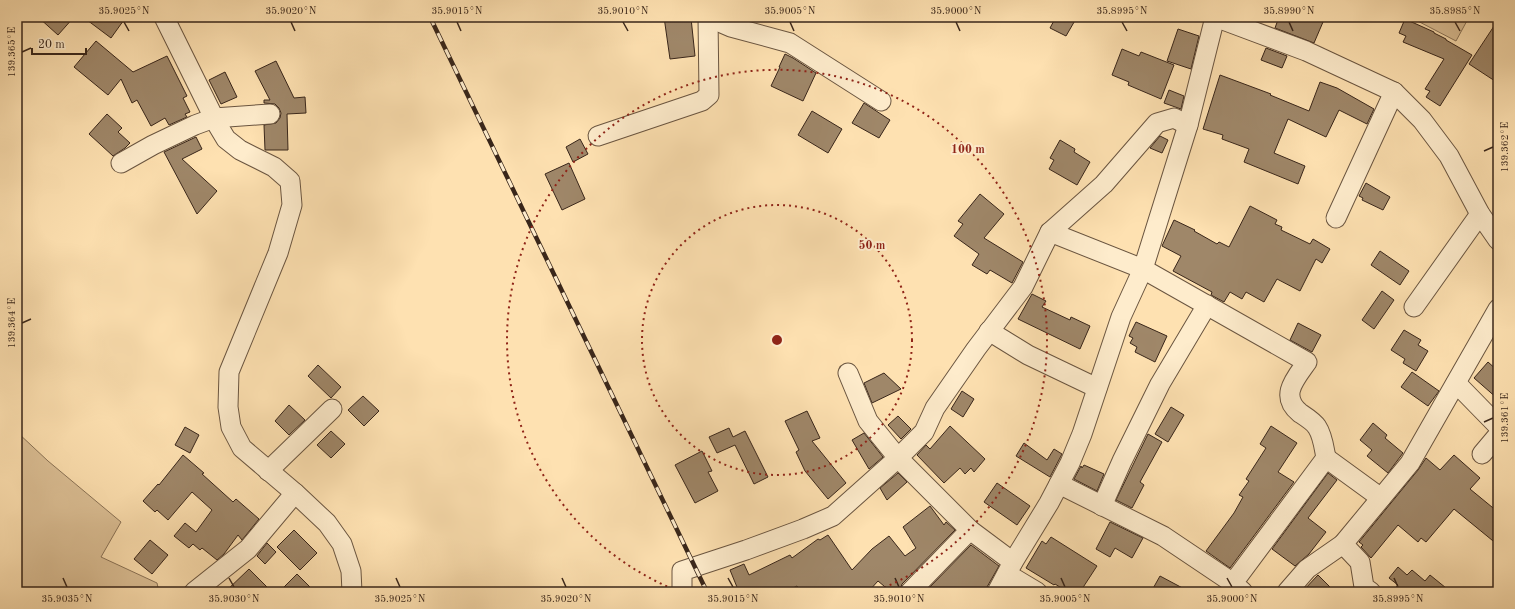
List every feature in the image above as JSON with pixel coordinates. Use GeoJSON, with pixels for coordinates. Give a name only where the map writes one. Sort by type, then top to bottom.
{"type":"FeatureCollection","features":[{"type":"Feature","properties":{"kind":"street"},"geometry":{"type":"LineString","coordinates":[[164,17],[226,139],[240,150],[274,167],[290,181],[292,205],[278,253],[229,372],[228,407],[231,427],[242,448],[295,493],[327,523],[342,544],[351,571],[352,592]]}},
{"type":"Feature","properties":{"kind":"street"},"geometry":{"type":"LineString","coordinates":[[598,136],[702,101],[709,95],[708,17],[736,29],[790,43],[881,101]]}},
{"type":"Feature","properties":{"kind":"street"},"geometry":{"type":"LineString","coordinates":[[997,592],[1059,484],[1070,463],[1082,434],[1121,317],[1143,269],[1188,125],[1215,17],[1306,51],[1394,92],[1422,120],[1449,156],[1480,214],[1498,240]]}},
{"type":"Feature","properties":{"kind":"street"},"geometry":{"type":"LineString","coordinates":[[1336,218],[1394,92]]}},
{"type":"Feature","properties":{"kind":"street"},"geometry":{"type":"LineString","coordinates":[[121,163],[153,145],[195,125],[214,118],[270,114]]}},
{"type":"Feature","properties":{"kind":"street"},"geometry":{"type":"LineString","coordinates":[[682,592],[682,571],[746,550],[803,529],[832,516],[898,458],[924,432],[935,408],[989,331],[1023,287],[1050,232],[1104,184],[1157,123],[1174,118],[1188,125]]}},
{"type":"Feature","properties":{"kind":"street"},"geometry":{"type":"LineString","coordinates":[[1414,307],[1480,214]]}},
{"type":"Feature","properties":{"kind":"street"},"geometry":{"type":"LineString","coordinates":[[1050,232],[1143,269],[1307,362],[1292,384],[1289,397],[1294,408],[1317,427],[1322,439],[1326,458],[1381,498]]}},
{"type":"Feature","properties":{"kind":"street"},"geometry":{"type":"LineString","coordinates":[[1102,506],[1160,384],[1207,305]]}},
{"type":"Feature","properties":{"kind":"street"},"geometry":{"type":"LineString","coordinates":[[1286,592],[1307,569],[1343,544],[1410,463],[1498,309]]}},
{"type":"Feature","properties":{"kind":"street"},"geometry":{"type":"LineString","coordinates":[[989,331],[1028,355],[1097,388]]}},
{"type":"Feature","properties":{"kind":"street"},"geometry":{"type":"LineString","coordinates":[[848,373],[868,421],[898,458],[970,530],[1037,592]]}},
{"type":"Feature","properties":{"kind":"street"},"geometry":{"type":"LineString","coordinates":[[1456,383],[1498,426]]}},
{"type":"Feature","properties":{"kind":"street"},"geometry":{"type":"LineString","coordinates":[[268,471],[332,409]]}},
{"type":"Feature","properties":{"kind":"street"},"geometry":{"type":"LineString","coordinates":[[1482,454],[1498,435]]}},
{"type":"Feature","properties":{"kind":"street"},"geometry":{"type":"LineString","coordinates":[[1059,484],[1163,536],[1238,588],[1326,458]]}},
{"type":"Feature","properties":{"kind":"street"},"geometry":{"type":"LineString","coordinates":[[194,592],[248,549],[295,493]]}},
{"type":"Feature","properties":{"kind":"street"},"geometry":{"type":"LineString","coordinates":[[910,592],[970,530]]}},
{"type":"Feature","properties":{"kind":"street"},"geometry":{"type":"LineString","coordinates":[[1343,544],[1360,562],[1364,587],[1371,592]]}},
{"type":"Feature","properties":{"kind":"shaded area"},"geometry":{"type":"Polygon","coordinates":[[[1410,17],[1469,17],[1456,41],[1410,17]]]}},
{"type":"Feature","properties":{"kind":"shaded area"},"geometry":{"type":"Polygon","coordinates":[[[17,432],[48,461],[121,522],[101,557],[157,583],[159,592],[17,592],[17,432]]]}},
{"type":"Feature","properties":{"kind":"building"},"geometry":{"type":"Polygon","coordinates":[[[38,17],[74,17],[58,35],[38,17]]]}},
{"type":"Feature","properties":{"kind":"building"},"geometry":{"type":"Polygon","coordinates":[[[83,17],[126,17],[111,38],[83,17]]]}},
{"type":"Feature","properties":{"kind":"building"},"geometry":{"type":"Polygon","coordinates":[[[664,17],[680,17],[680,19],[691,18],[695,56],[670,59],[664,17]]]}},
{"type":"Feature","properties":{"kind":"building"},"geometry":{"type":"Polygon","coordinates":[[[1056,17],[1077,17],[1066,36],[1050,28],[1056,17]]]}},
{"type":"Feature","properties":{"kind":"building"},"geometry":{"type":"Polygon","coordinates":[[[1279,17],[1311,17],[1323,22],[1314,43],[1275,28],[1279,17]]]}},
{"type":"Feature","properties":{"kind":"building"},"geometry":{"type":"Polygon","coordinates":[[[1405,19],[1434,32],[1472,55],[1440,106],[1426,97],[1430,91],[1425,89],[1444,59],[1403,42],[1406,36],[1399,33],[1405,19]]]}},
{"type":"Feature","properties":{"kind":"building"},"geometry":{"type":"Polygon","coordinates":[[[1498,20],[1498,83],[1469,64],[1498,20]]]}},
{"type":"Feature","properties":{"kind":"building"},"geometry":{"type":"Polygon","coordinates":[[[1178,29],[1199,36],[1191,69],[1167,61],[1178,29]]]}},
{"type":"Feature","properties":{"kind":"building"},"geometry":{"type":"Polygon","coordinates":[[[96,41],[133,72],[167,56],[187,96],[183,98],[190,112],[185,114],[187,117],[169,125],[165,118],[151,126],[137,100],[132,103],[121,79],[108,95],[74,67],[96,41]]]}},
{"type":"Feature","properties":{"kind":"building"},"geometry":{"type":"Polygon","coordinates":[[[1266,48],[1287,56],[1282,68],[1261,60],[1266,48]]]}},
{"type":"Feature","properties":{"kind":"building"},"geometry":{"type":"Polygon","coordinates":[[[1122,49],[1139,56],[1141,52],[1174,65],[1161,99],[1128,85],[1129,82],[1112,75],[1122,49]]]}},
{"type":"Feature","properties":{"kind":"building"},"geometry":{"type":"Polygon","coordinates":[[[785,54],[816,73],[803,101],[771,86],[785,54]]]}},
{"type":"Feature","properties":{"kind":"building"},"geometry":{"type":"Polygon","coordinates":[[[276,61],[294,98],[305,97],[306,113],[287,114],[288,150],[265,150],[264,125],[276,123],[280,118],[281,113],[275,104],[264,103],[264,100],[270,100],[255,71],[276,61]]]}},
{"type":"Feature","properties":{"kind":"building"},"geometry":{"type":"Polygon","coordinates":[[[225,72],[237,97],[221,104],[209,80],[225,72]]]}},
{"type":"Feature","properties":{"kind":"building"},"geometry":{"type":"Polygon","coordinates":[[[1220,75],[1271,94],[1270,95],[1309,111],[1320,82],[1337,88],[1374,109],[1367,124],[1339,110],[1326,137],[1288,119],[1274,153],[1305,166],[1298,184],[1244,162],[1249,149],[1222,139],[1223,135],[1203,129],[1220,75]]]}},
{"type":"Feature","properties":{"kind":"building"},"geometry":{"type":"Polygon","coordinates":[[[1169,90],[1184,96],[1181,109],[1164,103],[1169,90]]]}},
{"type":"Feature","properties":{"kind":"building"},"geometry":{"type":"Polygon","coordinates":[[[864,103],[890,120],[879,138],[852,123],[864,103]]]}},
{"type":"Feature","properties":{"kind":"building"},"geometry":{"type":"Polygon","coordinates":[[[812,111],[842,129],[828,153],[798,135],[812,111]]]}},
{"type":"Feature","properties":{"kind":"building"},"geometry":{"type":"Polygon","coordinates":[[[107,114],[122,128],[118,132],[130,143],[113,156],[89,134],[107,114]]]}},
{"type":"Feature","properties":{"kind":"building"},"geometry":{"type":"Polygon","coordinates":[[[1160,136],[1168,140],[1162,153],[1150,148],[1160,136]]]}},
{"type":"Feature","properties":{"kind":"building"},"geometry":{"type":"Polygon","coordinates":[[[196,137],[202,149],[182,159],[217,191],[197,214],[164,152],[196,137]]]}},
{"type":"Feature","properties":{"kind":"building"},"geometry":{"type":"Polygon","coordinates":[[[580,139],[588,154],[573,162],[566,147],[580,139]]]}},
{"type":"Feature","properties":{"kind":"building"},"geometry":{"type":"Polygon","coordinates":[[[1060,140],[1075,149],[1074,152],[1090,162],[1077,185],[1049,169],[1054,160],[1050,158],[1060,140]]]}},
{"type":"Feature","properties":{"kind":"building"},"geometry":{"type":"Polygon","coordinates":[[[569,163],[585,199],[562,210],[545,174],[569,163]]]}},
{"type":"Feature","properties":{"kind":"building"},"geometry":{"type":"Polygon","coordinates":[[[1366,183],[1390,197],[1383,210],[1362,200],[1363,198],[1359,196],[1366,183]]]}},
{"type":"Feature","properties":{"kind":"building"},"geometry":{"type":"Polygon","coordinates":[[[980,194],[1004,214],[984,238],[1023,262],[1012,283],[990,270],[987,274],[972,265],[979,254],[954,236],[963,224],[958,221],[980,194]]]}},
{"type":"Feature","properties":{"kind":"building"},"geometry":{"type":"Polygon","coordinates":[[[1250,206],[1277,220],[1275,224],[1282,227],[1281,230],[1310,244],[1313,239],[1330,249],[1322,263],[1316,259],[1300,291],[1277,279],[1264,302],[1246,292],[1242,299],[1230,292],[1224,302],[1211,295],[1212,292],[1173,271],[1181,256],[1162,246],[1174,220],[1195,230],[1194,231],[1217,244],[1219,242],[1229,247],[1250,206]]]}},
{"type":"Feature","properties":{"kind":"building"},"geometry":{"type":"Polygon","coordinates":[[[1380,251],[1409,271],[1400,285],[1371,265],[1380,251]]]}},
{"type":"Feature","properties":{"kind":"building"},"geometry":{"type":"Polygon","coordinates":[[[1382,291],[1394,300],[1374,329],[1362,320],[1382,291]]]}},
{"type":"Feature","properties":{"kind":"building"},"geometry":{"type":"Polygon","coordinates":[[[1032,294],[1046,301],[1042,307],[1070,320],[1071,317],[1090,326],[1080,349],[1018,319],[1032,294]]]}},
{"type":"Feature","properties":{"kind":"building"},"geometry":{"type":"Polygon","coordinates":[[[1136,322],[1167,336],[1155,362],[1135,352],[1137,347],[1130,343],[1133,338],[1129,336],[1136,322]]]}},
{"type":"Feature","properties":{"kind":"building"},"geometry":{"type":"Polygon","coordinates":[[[1298,323],[1321,335],[1312,352],[1290,340],[1298,323]]]}},
{"type":"Feature","properties":{"kind":"building"},"geometry":{"type":"Polygon","coordinates":[[[1404,330],[1421,340],[1418,345],[1428,351],[1416,371],[1403,363],[1405,359],[1391,350],[1404,330]]]}},
{"type":"Feature","properties":{"kind":"building"},"geometry":{"type":"Polygon","coordinates":[[[1488,362],[1498,371],[1498,399],[1474,378],[1488,362]]]}},
{"type":"Feature","properties":{"kind":"building"},"geometry":{"type":"Polygon","coordinates":[[[318,365],[341,387],[331,398],[308,376],[318,365]]]}},
{"type":"Feature","properties":{"kind":"building"},"geometry":{"type":"Polygon","coordinates":[[[1412,372],[1439,391],[1428,406],[1401,387],[1412,372]]]}},
{"type":"Feature","properties":{"kind":"building"},"geometry":{"type":"Polygon","coordinates":[[[884,373],[901,389],[872,403],[864,383],[884,373]]]}},
{"type":"Feature","properties":{"kind":"building"},"geometry":{"type":"Polygon","coordinates":[[[962,391],[974,399],[963,417],[951,409],[962,391]]]}},
{"type":"Feature","properties":{"kind":"building"},"geometry":{"type":"Polygon","coordinates":[[[363,396],[379,411],[364,426],[348,410],[363,396]]]}},
{"type":"Feature","properties":{"kind":"building"},"geometry":{"type":"Polygon","coordinates":[[[289,405],[305,420],[289,435],[275,421],[289,405]]]}},
{"type":"Feature","properties":{"kind":"building"},"geometry":{"type":"Polygon","coordinates":[[[1171,407],[1184,415],[1168,442],[1155,434],[1171,407]]]}},
{"type":"Feature","properties":{"kind":"building"},"geometry":{"type":"Polygon","coordinates":[[[807,411],[820,438],[812,441],[846,483],[828,499],[805,471],[796,452],[799,450],[785,421],[807,411]]]}},
{"type":"Feature","properties":{"kind":"building"},"geometry":{"type":"Polygon","coordinates":[[[898,416],[911,429],[901,439],[888,425],[898,416]]]}},
{"type":"Feature","properties":{"kind":"building"},"geometry":{"type":"Polygon","coordinates":[[[1373,423],[1387,435],[1385,438],[1403,453],[1388,473],[1367,456],[1372,450],[1360,440],[1373,423]]]}},
{"type":"Feature","properties":{"kind":"building"},"geometry":{"type":"Polygon","coordinates":[[[950,426],[985,459],[974,472],[971,468],[965,474],[960,468],[944,483],[917,455],[926,445],[930,449],[950,426]]]}},
{"type":"Feature","properties":{"kind":"building"},"geometry":{"type":"Polygon","coordinates":[[[1271,426],[1297,443],[1278,472],[1294,482],[1230,568],[1206,551],[1234,513],[1243,497],[1239,495],[1249,481],[1246,479],[1266,448],[1260,444],[1271,426]]]}},
{"type":"Feature","properties":{"kind":"building"},"geometry":{"type":"Polygon","coordinates":[[[185,427],[199,435],[190,453],[175,445],[185,427]]]}},
{"type":"Feature","properties":{"kind":"building"},"geometry":{"type":"Polygon","coordinates":[[[729,428],[733,437],[745,431],[768,477],[754,484],[735,445],[717,453],[709,437],[729,428]]]}},
{"type":"Feature","properties":{"kind":"building"},"geometry":{"type":"Polygon","coordinates":[[[331,431],[345,444],[331,458],[317,445],[331,431]]]}},
{"type":"Feature","properties":{"kind":"building"},"geometry":{"type":"Polygon","coordinates":[[[864,433],[883,457],[869,469],[852,440],[864,433]]]}},
{"type":"Feature","properties":{"kind":"building"},"geometry":{"type":"Polygon","coordinates":[[[1148,434],[1162,442],[1140,482],[1144,485],[1132,508],[1116,500],[1148,434]]]}},
{"type":"Feature","properties":{"kind":"building"},"geometry":{"type":"Polygon","coordinates":[[[1024,443],[1047,460],[1054,449],[1062,454],[1050,477],[1016,456],[1024,443]]]}},
{"type":"Feature","properties":{"kind":"building"},"geometry":{"type":"Polygon","coordinates":[[[702,451],[712,471],[708,472],[718,491],[695,503],[675,465],[702,451]]]}},
{"type":"Feature","properties":{"kind":"building"},"geometry":{"type":"Polygon","coordinates":[[[183,455],[204,473],[202,474],[233,502],[236,499],[259,519],[242,540],[238,535],[224,554],[217,560],[202,548],[200,550],[193,544],[189,548],[174,536],[185,523],[196,532],[212,510],[192,492],[168,520],[157,510],[155,512],[143,501],[158,484],[159,485],[183,455]]]}},
{"type":"Feature","properties":{"kind":"building"},"geometry":{"type":"Polygon","coordinates":[[[1454,455],[1480,478],[1470,489],[1498,512],[1498,545],[1454,509],[1426,542],[1421,538],[1418,542],[1398,525],[1371,558],[1361,547],[1363,545],[1359,542],[1418,470],[1426,458],[1440,470],[1454,455]]]}},
{"type":"Feature","properties":{"kind":"building"},"geometry":{"type":"Polygon","coordinates":[[[1084,465],[1104,474],[1097,491],[1074,479],[1081,466],[1082,468],[1084,465]]]}},
{"type":"Feature","properties":{"kind":"building"},"geometry":{"type":"Polygon","coordinates":[[[898,473],[907,482],[887,500],[880,488],[898,473]]]}},
{"type":"Feature","properties":{"kind":"building"},"geometry":{"type":"Polygon","coordinates":[[[1328,473],[1337,480],[1308,518],[1326,532],[1309,554],[1295,566],[1272,549],[1328,473]]]}},
{"type":"Feature","properties":{"kind":"building"},"geometry":{"type":"Polygon","coordinates":[[[997,483],[1030,506],[1017,525],[984,502],[997,483]]]}},
{"type":"Feature","properties":{"kind":"building"},"geometry":{"type":"Polygon","coordinates":[[[930,506],[944,525],[946,522],[955,530],[902,584],[899,592],[891,592],[878,581],[868,592],[801,592],[797,586],[785,592],[739,592],[730,570],[744,564],[749,575],[790,555],[792,558],[818,539],[820,540],[828,535],[852,570],[872,549],[889,536],[905,556],[916,548],[903,527],[930,506]]]}},
{"type":"Feature","properties":{"kind":"building"},"geometry":{"type":"Polygon","coordinates":[[[1110,522],[1143,538],[1132,558],[1115,548],[1110,557],[1096,549],[1110,522]]]}},
{"type":"Feature","properties":{"kind":"building"},"geometry":{"type":"Polygon","coordinates":[[[294,530],[317,553],[300,570],[277,547],[294,530]]]}},
{"type":"Feature","properties":{"kind":"building"},"geometry":{"type":"Polygon","coordinates":[[[1051,537],[1097,566],[1080,592],[1068,592],[1026,568],[1042,541],[1046,544],[1051,537]]]}},
{"type":"Feature","properties":{"kind":"building"},"geometry":{"type":"Polygon","coordinates":[[[150,540],[168,555],[152,574],[134,559],[150,540]]]}},
{"type":"Feature","properties":{"kind":"building"},"geometry":{"type":"Polygon","coordinates":[[[267,543],[276,552],[265,564],[257,556],[267,543]]]}},
{"type":"Feature","properties":{"kind":"building"},"geometry":{"type":"Polygon","coordinates":[[[971,545],[999,566],[987,587],[986,592],[925,592],[971,545]]]}},
{"type":"Feature","properties":{"kind":"building"},"geometry":{"type":"Polygon","coordinates":[[[1398,567],[1407,575],[1412,570],[1425,581],[1430,575],[1451,592],[1392,592],[1398,585],[1389,578],[1398,567]]]}},
{"type":"Feature","properties":{"kind":"building"},"geometry":{"type":"Polygon","coordinates":[[[249,569],[272,592],[225,592],[249,569]]]}},
{"type":"Feature","properties":{"kind":"building"},"geometry":{"type":"Polygon","coordinates":[[[297,574],[315,592],[279,592],[297,574]]]}},
{"type":"Feature","properties":{"kind":"building"},"geometry":{"type":"Polygon","coordinates":[[[1318,575],[1335,592],[1302,592],[1318,575]]]}},
{"type":"Feature","properties":{"kind":"building"},"geometry":{"type":"Polygon","coordinates":[[[1160,576],[1190,592],[1151,592],[1160,576]]]}},
{"type":"Feature","properties":{"kind":"railway"},"geometry":{"type":"LineString","coordinates":[[430,17],[707,592]]}}]}
